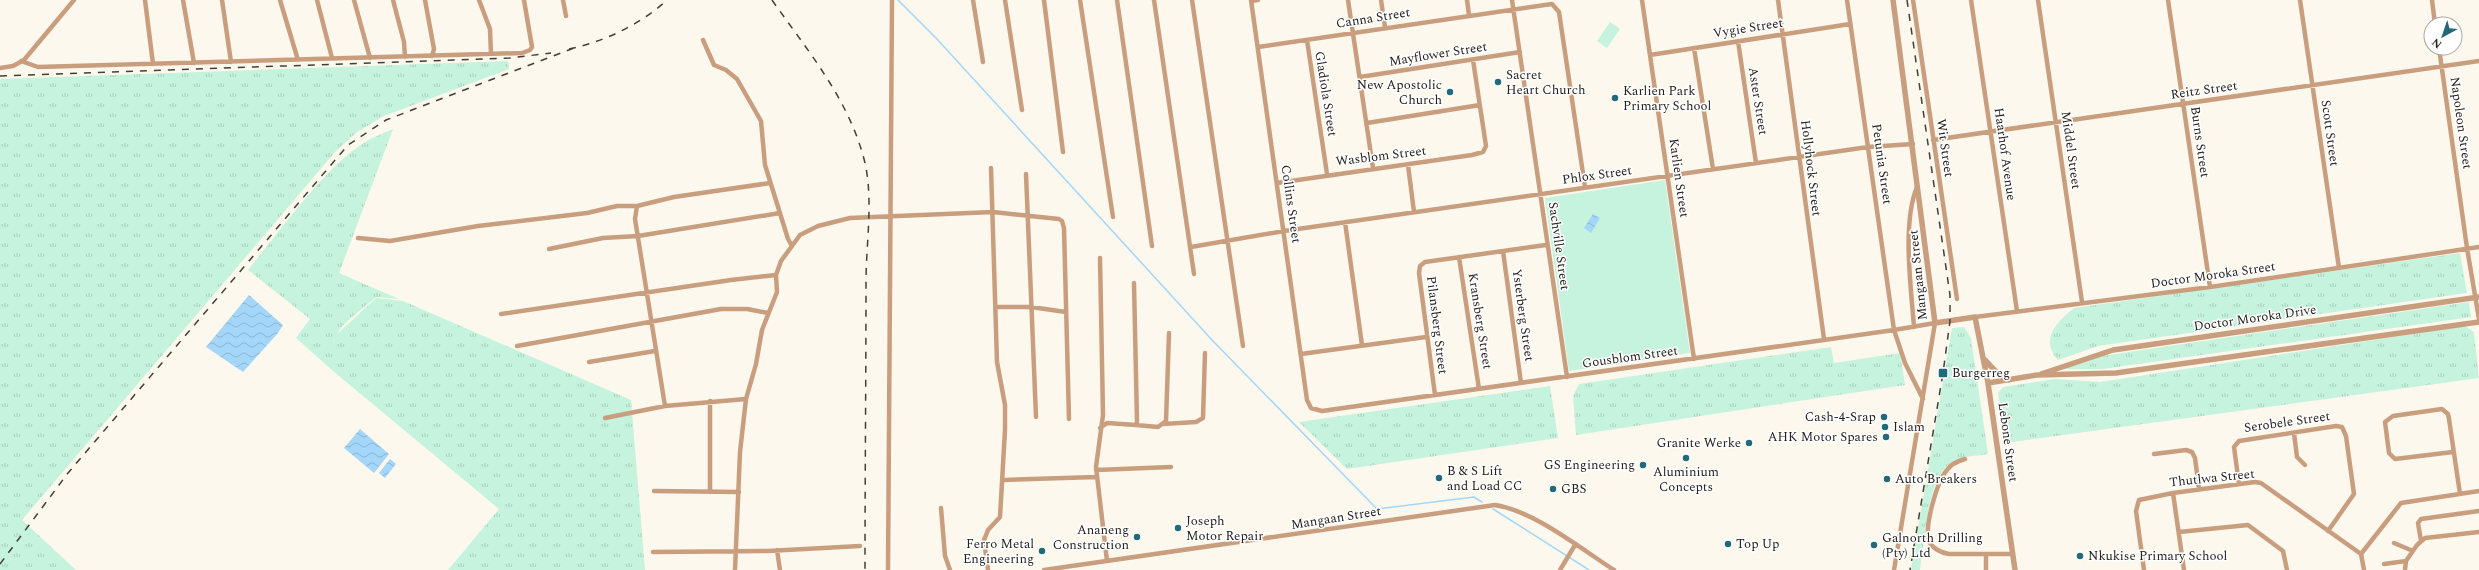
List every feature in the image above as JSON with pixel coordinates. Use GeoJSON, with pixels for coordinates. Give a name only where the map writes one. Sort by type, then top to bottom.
{"type":"FeatureCollection","features":[{"type":"Feature","properties":{"kind":"street"},"geometry":{"type":"LineString","coordinates":[[0,68],[21,61],[74,0]]}},
{"type":"Feature","properties":{"kind":"street"},"geometry":{"type":"LineString","coordinates":[[145,0],[153,64]]}},
{"type":"Feature","properties":{"kind":"street"},"geometry":{"type":"LineString","coordinates":[[183,0],[194,63]]}},
{"type":"Feature","properties":{"kind":"street"},"geometry":{"type":"LineString","coordinates":[[222,0],[231,62]]}},
{"type":"Feature","properties":{"kind":"street"},"geometry":{"type":"LineString","coordinates":[[280,0],[298,60]]}},
{"type":"Feature","properties":{"kind":"street"},"geometry":{"type":"LineString","coordinates":[[316,0],[332,58]]}},
{"type":"Feature","properties":{"kind":"street"},"geometry":{"type":"LineString","coordinates":[[354,0],[370,58]]}},
{"type":"Feature","properties":{"kind":"street"},"geometry":{"type":"LineString","coordinates":[[393,0],[404,42],[405,57]]}},
{"type":"Feature","properties":{"kind":"street"},"geometry":{"type":"LineString","coordinates":[[425,0],[434,49],[432,56]]}},
{"type":"Feature","properties":{"kind":"street"},"geometry":{"type":"LineString","coordinates":[[479,0],[490,29],[491,54]]}},
{"type":"Feature","properties":{"kind":"street"},"geometry":{"type":"LineString","coordinates":[[21,61],[38,67],[522,53],[530,50],[532,47],[524,0]]}},
{"type":"Feature","properties":{"kind":"street"},"geometry":{"type":"LineString","coordinates":[[562,0],[566,16]]}},
{"type":"Feature","properties":{"kind":"street"},"geometry":{"type":"LineString","coordinates":[[888,570],[892,0]]}},
{"type":"Feature","properties":{"kind":"street"},"geometry":{"type":"LineString","coordinates":[[973,0],[983,62]]}},
{"type":"Feature","properties":{"kind":"street"},"geometry":{"type":"LineString","coordinates":[[1006,0],[1022,110]]}},
{"type":"Feature","properties":{"kind":"street"},"geometry":{"type":"LineString","coordinates":[[1044,0],[1063,152]]}},
{"type":"Feature","properties":{"kind":"street"},"geometry":{"type":"LineString","coordinates":[[1080,0],[1113,217]]}},
{"type":"Feature","properties":{"kind":"street"},"geometry":{"type":"LineString","coordinates":[[1117,0],[1152,246]]}},
{"type":"Feature","properties":{"kind":"street"},"geometry":{"type":"LineString","coordinates":[[1154,0],[1194,274]]}},
{"type":"Feature","properties":{"kind":"street"},"geometry":{"type":"LineString","coordinates":[[1192,0],[1229,240],[1243,346]]}},
{"type":"Feature","properties":{"kind":"street"},"geometry":{"type":"LineString","coordinates":[[1251,0],[1258,0]]}},
{"type":"Feature","properties":{"kind":"street","name":"Collins Street"},"geometry":{"type":"LineString","coordinates":[[1251,0],[1278,182],[1308,403],[1313,410]]}},
{"type":"Feature","properties":{"kind":"street"},"geometry":{"type":"LineString","coordinates":[[1348,0],[1373,168]]}},
{"type":"Feature","properties":{"kind":"street"},"geometry":{"type":"LineString","coordinates":[[1381,0],[1385,27]]}},
{"type":"Feature","properties":{"kind":"street"},"geometry":{"type":"LineString","coordinates":[[1467,0],[1469,15]]}},
{"type":"Feature","properties":{"kind":"street","name":"Sachville Street"},"geometry":{"type":"LineString","coordinates":[[1512,0],[1540,193],[1546,245],[1567,377]]}},
{"type":"Feature","properties":{"kind":"street","name":"Karlien Street"},"geometry":{"type":"LineString","coordinates":[[1642,0],[1694,359]]}},
{"type":"Feature","properties":{"kind":"street","name":"Hollyhock Street"},"geometry":{"type":"LineString","coordinates":[[1778,0],[1798,157],[1824,339]]}},
{"type":"Feature","properties":{"kind":"street","name":"Petunia Street"},"geometry":{"type":"LineString","coordinates":[[1847,0],[1894,330],[1905,363],[1923,399]]}},
{"type":"Feature","properties":{"kind":"street","name":"Mangaan Street"},"geometry":{"type":"LineString","coordinates":[[1893,0],[1913,144],[1935,323],[1894,570]]}},
{"type":"Feature","properties":{"kind":"street","name":"Wit Street"},"geometry":{"type":"LineString","coordinates":[[1913,0],[1957,299]]}},
{"type":"Feature","properties":{"kind":"street","name":"Haarhof Avenue"},"geometry":{"type":"LineString","coordinates":[[1971,0],[2017,311]]}},
{"type":"Feature","properties":{"kind":"street","name":"Middel Street"},"geometry":{"type":"LineString","coordinates":[[2038,0],[2082,302]]}},
{"type":"Feature","properties":{"kind":"street","name":"Burns Street"},"geometry":{"type":"LineString","coordinates":[[2168,0],[2210,287]]}},
{"type":"Feature","properties":{"kind":"street","name":"Scott Street"},"geometry":{"type":"LineString","coordinates":[[2300,0],[2339,268]]}},
{"type":"Feature","properties":{"kind":"street"},"geometry":{"type":"LineString","coordinates":[[2432,0],[2435,16]]}},
{"type":"Feature","properties":{"kind":"street","name":"Canna Street"},"geometry":{"type":"LineString","coordinates":[[1258,47],[1385,27],[1552,4],[1559,12],[1585,188]]}},
{"type":"Feature","properties":{"kind":"street","name":"Vygie Street"},"geometry":{"type":"LineString","coordinates":[[1650,54],[1850,24]]}},
{"type":"Feature","properties":{"kind":"street"},"geometry":{"type":"LineString","coordinates":[[703,40],[714,65],[726,70],[737,79],[761,121],[765,165],[788,239],[792,246]]}},
{"type":"Feature","properties":{"kind":"street","name":"Gladiola Street"},"geometry":{"type":"LineString","coordinates":[[1307,40],[1327,174]]}},
{"type":"Feature","properties":{"kind":"street","name":"Aster Street"},"geometry":{"type":"LineString","coordinates":[[1738,41],[1756,163]]}},
{"type":"Feature","properties":{"kind":"street"},"geometry":{"type":"LineString","coordinates":[[1694,48],[1713,169]]}},
{"type":"Feature","properties":{"kind":"street","name":"Mayflower Street"},"geometry":{"type":"LineString","coordinates":[[1360,77],[1520,52]]}},
{"type":"Feature","properties":{"kind":"street","name":"Napoleon Street"},"geometry":{"type":"LineString","coordinates":[[2440,56],[2467,248],[2477,297],[2479,321]]}},
{"type":"Feature","properties":{"kind":"street"},"geometry":{"type":"LineString","coordinates":[[1366,123],[1480,105],[1473,60]]}},
{"type":"Feature","properties":{"kind":"street","name":"Reitz Street"},"geometry":{"type":"LineString","coordinates":[[1933,140],[2479,61]]}},
{"type":"Feature","properties":{"kind":"street","name":"Wasblom Street"},"geometry":{"type":"LineString","coordinates":[[1278,182],[1327,174],[1472,156],[1485,150],[1480,105]]}},
{"type":"Feature","properties":{"kind":"street","name":"Phlox Street"},"geometry":{"type":"LineString","coordinates":[[1191,247],[1284,231],[1540,193],[1585,188],[1868,147],[1913,144]]}},
{"type":"Feature","properties":{"kind":"street"},"geometry":{"type":"LineString","coordinates":[[1408,165],[1414,212]]}},
{"type":"Feature","properties":{"kind":"street"},"geometry":{"type":"LineString","coordinates":[[988,570],[984,540],[988,530],[1000,517],[1005,405],[997,362],[991,168]]}},
{"type":"Feature","properties":{"kind":"street"},"geometry":{"type":"LineString","coordinates":[[1026,174],[1029,214],[1031,307],[1036,417]]}},
{"type":"Feature","properties":{"kind":"street"},"geometry":{"type":"LineString","coordinates":[[358,238],[390,241],[485,225],[587,214],[617,206],[637,206],[674,197],[770,182]]}},
{"type":"Feature","properties":{"kind":"street"},"geometry":{"type":"LineString","coordinates":[[1914,326],[1910,246],[1911,206],[1918,185]]}},
{"type":"Feature","properties":{"kind":"street"},"geometry":{"type":"LineString","coordinates":[[637,206],[635,219],[650,321],[665,406]]}},
{"type":"Feature","properties":{"kind":"street"},"geometry":{"type":"LineString","coordinates":[[735,570],[740,452],[746,399],[756,364],[762,330],[777,292],[776,275],[781,261],[800,235],[818,226],[850,218],[993,212],[1029,214],[1055,218],[1062,221],[1069,419]]}},
{"type":"Feature","properties":{"kind":"street"},"geometry":{"type":"LineString","coordinates":[[549,249],[603,238],[638,236],[780,213]]}},
{"type":"Feature","properties":{"kind":"street"},"geometry":{"type":"LineString","coordinates":[[1345,222],[1362,345]]}},
{"type":"Feature","properties":{"kind":"street","name":"Pilansberg Street"},"geometry":{"type":"LineString","coordinates":[[1435,395],[1426,337],[1419,269],[1425,262],[1546,245]]}},
{"type":"Feature","properties":{"kind":"street","name":"Doctor Moroka Street"},"geometry":{"type":"LineString","coordinates":[[1950,321],[2082,302],[2210,287],[2479,247]]}},
{"type":"Feature","properties":{"kind":"street","name":"Ysterberg Street"},"geometry":{"type":"LineString","coordinates":[[1503,251],[1521,383]]}},
{"type":"Feature","properties":{"kind":"street","name":"Kransberg Street"},"geometry":{"type":"LineString","coordinates":[[1459,257],[1479,389]]}},
{"type":"Feature","properties":{"kind":"street"},"geometry":{"type":"LineString","coordinates":[[1100,258],[1103,415],[1100,428],[1096,477],[1108,561]]}},
{"type":"Feature","properties":{"kind":"street"},"geometry":{"type":"LineString","coordinates":[[501,314],[646,294],[731,280],[776,275]]}},
{"type":"Feature","properties":{"kind":"street"},"geometry":{"type":"LineString","coordinates":[[1134,283],[1138,410],[1136,425]]}},
{"type":"Feature","properties":{"kind":"street","name":"Doctor Moroka Drive"},"geometry":{"type":"LineString","coordinates":[[1988,382],[2037,375],[2113,350],[2477,297]]}},
{"type":"Feature","properties":{"kind":"street"},"geometry":{"type":"LineString","coordinates":[[996,306],[1031,307],[1066,312]]}},
{"type":"Feature","properties":{"kind":"street"},"geometry":{"type":"LineString","coordinates":[[517,346],[721,309],[747,309],[768,313]]}},
{"type":"Feature","properties":{"kind":"street","name":"Lebone Street"},"geometry":{"type":"LineString","coordinates":[[1974,317],[1988,382],[2015,570]]}},
{"type":"Feature","properties":{"kind":"street","name":"Gousblom Street"},"geometry":{"type":"LineString","coordinates":[[1313,410],[1322,411],[1567,377],[1950,321]]}},
{"type":"Feature","properties":{"kind":"street","name":"Doctor Moroka Drive"},"geometry":{"type":"LineString","coordinates":[[2037,375],[2116,374],[2479,321]]}},
{"type":"Feature","properties":{"kind":"street"},"geometry":{"type":"LineString","coordinates":[[1164,424],[1167,415],[1169,334]]}},
{"type":"Feature","properties":{"kind":"street"},"geometry":{"type":"LineString","coordinates":[[1301,354],[1426,337]]}},
{"type":"Feature","properties":{"kind":"street"},"geometry":{"type":"LineString","coordinates":[[589,362],[655,351]]}},
{"type":"Feature","properties":{"kind":"street"},"geometry":{"type":"LineString","coordinates":[[1100,428],[1107,422],[1158,426],[1164,424],[1196,422],[1203,418],[1205,353]]}},
{"type":"Feature","properties":{"kind":"street"},"geometry":{"type":"LineString","coordinates":[[1984,359],[1994,371],[2009,380]]}},
{"type":"Feature","properties":{"kind":"street"},"geometry":{"type":"LineString","coordinates":[[605,418],[665,406],[746,399]]}},
{"type":"Feature","properties":{"kind":"street"},"geometry":{"type":"LineString","coordinates":[[710,401],[710,492]]}},
{"type":"Feature","properties":{"kind":"street"},"geometry":{"type":"LineString","coordinates":[[2454,452],[2395,459],[2389,452],[2385,422],[2393,416],[2442,409],[2448,414],[2454,452],[2460,494]]}},
{"type":"Feature","properties":{"kind":"street","name":"Serobele Street"},"geometry":{"type":"LineString","coordinates":[[2239,484],[2234,447],[2236,442],[2339,426],[2346,433],[2354,494],[2328,531]]}},
{"type":"Feature","properties":{"kind":"street"},"geometry":{"type":"LineString","coordinates":[[2294,433],[2297,457],[2305,465]]}},
{"type":"Feature","properties":{"kind":"street"},"geometry":{"type":"LineString","coordinates":[[2154,454],[2186,450],[2192,452],[2195,458],[2199,489]]}},
{"type":"Feature","properties":{"kind":"street"},"geometry":{"type":"LineString","coordinates":[[1965,459],[1950,466],[1942,478],[1933,505],[1928,538],[1932,545],[1944,553],[1986,556],[2013,554]]}},
{"type":"Feature","properties":{"kind":"street"},"geometry":{"type":"LineString","coordinates":[[1096,470],[1172,467]]}},
{"type":"Feature","properties":{"kind":"street"},"geometry":{"type":"LineString","coordinates":[[1002,480],[1096,477]]}},
{"type":"Feature","properties":{"kind":"street","name":"Thutlwa Street"},"geometry":{"type":"LineString","coordinates":[[2144,570],[2136,503],[2142,498],[2239,484],[2261,483],[2361,554]]}},
{"type":"Feature","properties":{"kind":"street"},"geometry":{"type":"LineString","coordinates":[[654,491],[739,492]]}},
{"type":"Feature","properties":{"kind":"street"},"geometry":{"type":"LineString","coordinates":[[2364,570],[2361,554],[2401,504],[2479,491]]}},
{"type":"Feature","properties":{"kind":"street"},"geometry":{"type":"LineString","coordinates":[[2173,493],[2184,570]]}},
{"type":"Feature","properties":{"kind":"street","name":"Mangaan Street"},"geometry":{"type":"LineString","coordinates":[[1044,570],[1495,505],[1511,507],[1528,515],[1614,570]]}},
{"type":"Feature","properties":{"kind":"street"},"geometry":{"type":"LineString","coordinates":[[941,508],[945,556],[950,570]]}},
{"type":"Feature","properties":{"kind":"street"},"geometry":{"type":"LineString","coordinates":[[2421,541],[2418,523],[2421,519],[2479,511]]}},
{"type":"Feature","properties":{"kind":"street"},"geometry":{"type":"LineString","coordinates":[[2179,532],[2248,525],[2283,551],[2287,570]]}},
{"type":"Feature","properties":{"kind":"street"},"geometry":{"type":"LineString","coordinates":[[2405,570],[2406,561],[2421,541],[2479,532]]}},
{"type":"Feature","properties":{"kind":"street"},"geometry":{"type":"LineString","coordinates":[[2394,543],[2413,551]]}},
{"type":"Feature","properties":{"kind":"street"},"geometry":{"type":"LineString","coordinates":[[1560,570],[1576,545]]}},
{"type":"Feature","properties":{"kind":"street"},"geometry":{"type":"LineString","coordinates":[[653,552],[777,550],[860,546]]}},
{"type":"Feature","properties":{"kind":"street"},"geometry":{"type":"LineString","coordinates":[[777,550],[780,570]]}},
{"type":"Feature","properties":{"kind":"street"},"geometry":{"type":"LineString","coordinates":[[1986,556],[1986,570]]}},
{"type":"Feature","properties":{"kind":"street"},"geometry":{"type":"LineString","coordinates":[[2384,564],[2406,561]]}},
{"type":"Feature","properties":{"kind":"green space"},"geometry":{"type":"Polygon","coordinates":[[[1610,22],[1620,29],[1607,48],[1597,41],[1610,22]]]}},
{"type":"Feature","properties":{"kind":"green space"},"geometry":{"type":"Polygon","coordinates":[[[508,61],[509,69],[384,116],[357,132],[335,152],[22,520],[76,570],[0,570],[0,79],[508,61]]]}},
{"type":"Feature","properties":{"kind":"green space"},"geometry":{"type":"Polygon","coordinates":[[[393,129],[339,273],[399,299],[376,297],[348,320],[336,336],[333,346],[331,357],[333,371],[296,338],[310,319],[248,270],[303,201],[334,167],[365,142],[393,129]]]}},
{"type":"Feature","properties":{"kind":"green space"},"geometry":{"type":"Polygon","coordinates":[[[1665,180],[1690,353],[1569,371],[1545,198],[1665,180]]]}},
{"type":"Feature","properties":{"kind":"green space"},"geometry":{"type":"Polygon","coordinates":[[[2460,253],[2467,293],[2098,346],[2058,360],[2050,345],[2052,331],[2056,325],[2074,308],[2460,253]]]}},
{"type":"Feature","properties":{"kind":"green space"},"geometry":{"type":"Polygon","coordinates":[[[376,298],[403,301],[631,400],[645,570],[448,570],[499,509],[333,371],[330,353],[336,335],[376,298]]]}},
{"type":"Feature","properties":{"kind":"green space"},"geometry":{"type":"Polygon","coordinates":[[[2469,302],[2471,317],[2103,369],[2062,369],[2101,356],[2469,302]]]}},
{"type":"Feature","properties":{"kind":"green space"},"geometry":{"type":"Polygon","coordinates":[[[2465,326],[2474,332],[2479,378],[2005,443],[1998,393],[2003,387],[2055,379],[2100,382],[2465,326]]]}},
{"type":"Feature","properties":{"kind":"green space"},"geometry":{"type":"Polygon","coordinates":[[[1964,327],[1971,338],[1988,454],[1960,458],[1952,462],[1944,470],[1937,481],[1928,512],[1920,570],[1911,570],[1952,328],[1964,327]]]}},
{"type":"Feature","properties":{"kind":"green space"},"geometry":{"type":"Polygon","coordinates":[[[1831,347],[1834,363],[1900,353],[1905,385],[1576,435],[1573,396],[1579,384],[1831,347]]]}},
{"type":"Feature","properties":{"kind":"green space"},"geometry":{"type":"Polygon","coordinates":[[[1550,386],[1558,438],[1347,469],[1299,422],[1550,386]]]}},
{"type":"Feature","properties":{"kind":"water"},"geometry":{"type":"Polygon","coordinates":[[[1593,214],[1600,218],[1591,233],[1584,228],[1593,214]]]}},
{"type":"Feature","properties":{"kind":"water"},"geometry":{"type":"Polygon","coordinates":[[[249,295],[283,325],[278,333],[243,372],[206,347],[249,295]]]}},
{"type":"Feature","properties":{"kind":"water"},"geometry":{"type":"Polygon","coordinates":[[[360,429],[389,454],[374,473],[344,448],[360,429]]]}},
{"type":"Feature","properties":{"kind":"water"},"geometry":{"type":"Polygon","coordinates":[[[390,459],[396,464],[385,478],[379,473],[390,459]]]}},
{"type":"Feature","properties":{"kind":"waterway"},"geometry":{"type":"LineString","coordinates":[[898,0],[936,38],[1212,340],[1377,509],[1474,497],[1482,502]]}},
{"type":"Feature","properties":{"kind":"waterway"},"geometry":{"type":"LineString","coordinates":[[1493,509],[1589,570]]}},
{"type":"Feature","properties":{"kind":"railway"},"geometry":{"type":"LineString","coordinates":[[569,49],[609,37],[646,17],[667,0]]}},
{"type":"Feature","properties":{"kind":"railway"},"geometry":{"type":"LineString","coordinates":[[772,0],[825,75],[848,115],[857,137],[867,174],[869,189],[869,220],[866,267],[865,570]]}},
{"type":"Feature","properties":{"kind":"railway"},"geometry":{"type":"LineString","coordinates":[[1907,0],[1950,295],[1950,321],[1943,373],[1910,570]]}},
{"type":"Feature","properties":{"kind":"railway"},"geometry":{"type":"LineString","coordinates":[[0,564],[68,473],[348,145],[386,120],[574,48]]}},
{"type":"Feature","properties":{"kind":"railway"},"geometry":{"type":"LineString","coordinates":[[0,76],[510,58],[551,53]]}},
{"type":"Feature","properties":{"kind":"place","name":"Sacret Heart Church"},"geometry":{"type":"Point","coordinates":[1498,82]}},
{"type":"Feature","properties":{"kind":"place","name":"New Apostolic Church"},"geometry":{"type":"Point","coordinates":[1450,92]}},
{"type":"Feature","properties":{"kind":"place","name":"Karlien Park Primary School"},"geometry":{"type":"Point","coordinates":[1615,98]}},
{"type":"Feature","properties":{"kind":"place","name":"Burgerreg"},"geometry":{"type":"Point","coordinates":[1943,373]}},
{"type":"Feature","properties":{"kind":"place","name":"Cash-4-Srap"},"geometry":{"type":"Point","coordinates":[1884,417]}},
{"type":"Feature","properties":{"kind":"place","name":"Islam"},"geometry":{"type":"Point","coordinates":[1885,427]}},
{"type":"Feature","properties":{"kind":"place","name":"AHK Motor Spares"},"geometry":{"type":"Point","coordinates":[1886,437]}},
{"type":"Feature","properties":{"kind":"place","name":"Granite Werke"},"geometry":{"type":"Point","coordinates":[1749,443]}},
{"type":"Feature","properties":{"kind":"place","name":"Aluminium Concepts"},"geometry":{"type":"Point","coordinates":[1686,458]}},
{"type":"Feature","properties":{"kind":"place","name":"GS Engineering"},"geometry":{"type":"Point","coordinates":[1643,465]}},
{"type":"Feature","properties":{"kind":"place","name":"B & S Lift and Load CC"},"geometry":{"type":"Point","coordinates":[1439,478]}},
{"type":"Feature","properties":{"kind":"place","name":"Auto Breakers"},"geometry":{"type":"Point","coordinates":[1887,479]}},
{"type":"Feature","properties":{"kind":"place","name":"GBS"},"geometry":{"type":"Point","coordinates":[1553,489]}},
{"type":"Feature","properties":{"kind":"place","name":"Joseph Motor Repair"},"geometry":{"type":"Point","coordinates":[1178,528]}},
{"type":"Feature","properties":{"kind":"place","name":"Ananeng Construction"},"geometry":{"type":"Point","coordinates":[1137,537]}},
{"type":"Feature","properties":{"kind":"place","name":"Top Up"},"geometry":{"type":"Point","coordinates":[1728,544]}},
{"type":"Feature","properties":{"kind":"place","name":"Galnorth Drilling (Pty) Ltd"},"geometry":{"type":"Point","coordinates":[1874,545]}},
{"type":"Feature","properties":{"kind":"place","name":"Ferro Metal Engineering"},"geometry":{"type":"Point","coordinates":[1042,551]}},
{"type":"Feature","properties":{"kind":"place","name":"Nkukise Primary School"},"geometry":{"type":"Point","coordinates":[2080,556]}}]}
